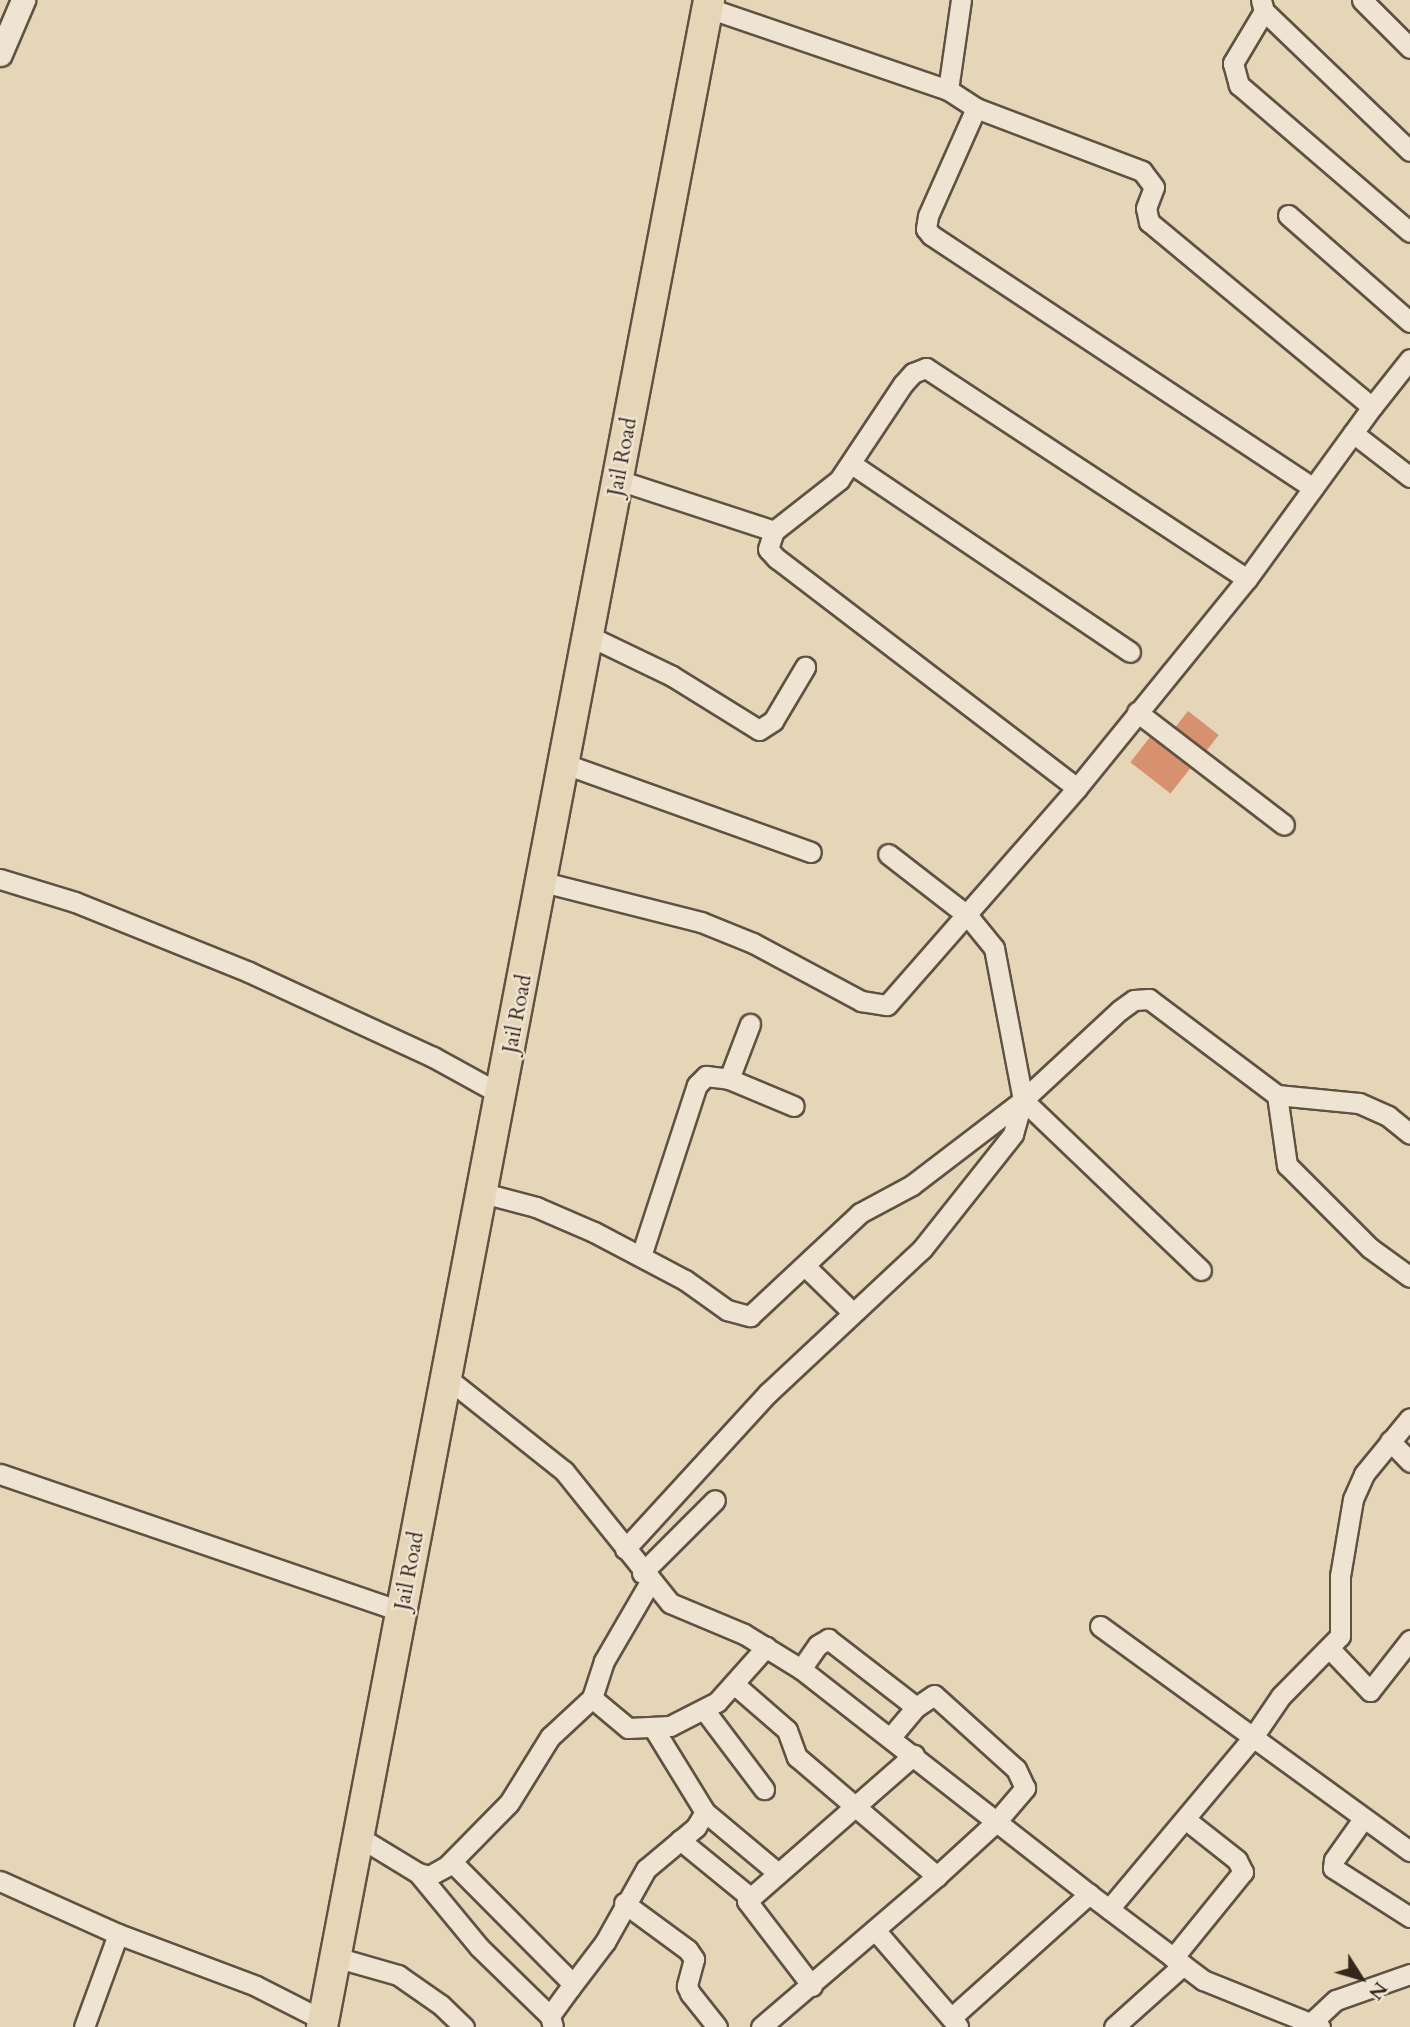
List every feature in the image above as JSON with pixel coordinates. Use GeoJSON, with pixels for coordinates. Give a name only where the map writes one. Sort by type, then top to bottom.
{"type":"FeatureCollection","features":[{"type":"Feature","properties":{"kind":"main road","name":"Jail Road"},"geometry":{"type":"LineString","coordinates":[[323,2023],[543,882],[708,4]]}},
{"type":"Feature","properties":{"kind":"street"},"geometry":{"type":"LineString","coordinates":[[0,54],[23,0]]}},
{"type":"Feature","properties":{"kind":"street"},"geometry":{"type":"LineString","coordinates":[[948,90],[961,0]]}},
{"type":"Feature","properties":{"kind":"street"},"geometry":{"type":"LineString","coordinates":[[1362,0],[1410,48]]}},
{"type":"Feature","properties":{"kind":"street"},"geometry":{"type":"LineString","coordinates":[[708,4],[948,90],[976,108],[1142,171],[1154,187],[1146,208],[1149,222],[1372,407]]}},
{"type":"Feature","properties":{"kind":"street"},"geometry":{"type":"LineString","coordinates":[[1410,151],[1263,6],[1233,63],[1240,85],[1410,232]]}},
{"type":"Feature","properties":{"kind":"street"},"geometry":{"type":"LineString","coordinates":[[976,108],[926,229],[1313,488]]}},
{"type":"Feature","properties":{"kind":"street"},"geometry":{"type":"LineString","coordinates":[[1288,215],[1410,322]]}},
{"type":"Feature","properties":{"kind":"street"},"geometry":{"type":"LineString","coordinates":[[543,882],[701,922],[875,1005],[887,1005],[898,997],[1077,788],[1247,579],[1410,359]]}},
{"type":"Feature","properties":{"kind":"street"},"geometry":{"type":"LineString","coordinates":[[1077,788],[777,559],[768,549],[774,531],[853,466],[903,384],[913,373],[926,368],[1247,579]]}},
{"type":"Feature","properties":{"kind":"street"},"geometry":{"type":"LineString","coordinates":[[1353,433],[1410,477]]}},
{"type":"Feature","properties":{"kind":"street"},"geometry":{"type":"LineString","coordinates":[[853,466],[1130,652]]}},
{"type":"Feature","properties":{"kind":"street"},"geometry":{"type":"LineString","coordinates":[[618,480],[774,531]]}},
{"type":"Feature","properties":{"kind":"street"},"geometry":{"type":"LineString","coordinates":[[589,636],[672,676],[759,730],[773,721],[805,667]]}},
{"type":"Feature","properties":{"kind":"street"},"geometry":{"type":"LineString","coordinates":[[1137,712],[1284,825]]}},
{"type":"Feature","properties":{"kind":"street"},"geometry":{"type":"LineString","coordinates":[[565,764],[811,852]]}},
{"type":"Feature","properties":{"kind":"street"},"geometry":{"type":"LineString","coordinates":[[625,1549],[768,1394],[943,1226],[1013,1134],[1023,1100],[999,961],[985,934],[968,916],[888,854]]}},
{"type":"Feature","properties":{"kind":"street"},"geometry":{"type":"LineString","coordinates":[[0,879],[75,902],[248,972],[433,1057],[502,1095]]}},
{"type":"Feature","properties":{"kind":"street"},"geometry":{"type":"LineString","coordinates":[[483,1193],[554,1213],[641,1256],[727,1310],[750,1317],[860,1213],[912,1185],[1023,1100],[1120,1010],[1134,1000],[1149,999],[1277,1095],[1359,1102],[1388,1116],[1410,1134]]}},
{"type":"Feature","properties":{"kind":"street"},"geometry":{"type":"LineString","coordinates":[[729,1079],[751,1024]]}},
{"type":"Feature","properties":{"kind":"street"},"geometry":{"type":"LineString","coordinates":[[641,1256],[697,1085],[706,1076],[729,1079],[794,1107]]}},
{"type":"Feature","properties":{"kind":"street"},"geometry":{"type":"LineString","coordinates":[[1277,1095],[1287,1165],[1370,1248],[1410,1277]]}},
{"type":"Feature","properties":{"kind":"street"},"geometry":{"type":"LineString","coordinates":[[1023,1100],[1201,1270]]}},
{"type":"Feature","properties":{"kind":"street"},"geometry":{"type":"LineString","coordinates":[[804,1266],[853,1313]]}},
{"type":"Feature","properties":{"kind":"street"},"geometry":{"type":"LineString","coordinates":[[447,1378],[564,1471],[646,1577],[670,1603],[766,1647],[802,1669],[1178,1962],[1233,1996],[1315,2025],[1336,2000],[1410,1974]]}},
{"type":"Feature","properties":{"kind":"street"},"geometry":{"type":"LineString","coordinates":[[1109,1909],[1251,1740],[1281,1696],[1330,1649],[1343,1625],[1340,1576],[1353,1499],[1364,1474],[1410,1418]]}},
{"type":"Feature","properties":{"kind":"street"},"geometry":{"type":"LineString","coordinates":[[1390,1441],[1410,1462]]}},
{"type":"Feature","properties":{"kind":"street"},"geometry":{"type":"LineString","coordinates":[[0,1474],[402,1612]]}},
{"type":"Feature","properties":{"kind":"street"},"geometry":{"type":"LineString","coordinates":[[418,1873],[438,1873],[509,1803],[550,1737],[592,1698],[604,1661],[646,1577],[715,1500]]}},
{"type":"Feature","properties":{"kind":"street"},"geometry":{"type":"LineString","coordinates":[[1100,1626],[1251,1740],[1410,1851]]}},
{"type":"Feature","properties":{"kind":"street"},"geometry":{"type":"LineString","coordinates":[[802,1669],[818,1645],[828,1639],[916,1707]]}},
{"type":"Feature","properties":{"kind":"street"},"geometry":{"type":"LineString","coordinates":[[1330,1649],[1370,1691],[1410,1640]]}},
{"type":"Feature","properties":{"kind":"street"},"geometry":{"type":"LineString","coordinates":[[592,1698],[628,1728],[654,1729],[705,1711],[734,1684],[766,1647]]}},
{"type":"Feature","properties":{"kind":"street"},"geometry":{"type":"LineString","coordinates":[[734,1684],[788,1730],[797,1757],[937,1876]]}},
{"type":"Feature","properties":{"kind":"street"},"geometry":{"type":"LineString","coordinates":[[761,2027],[937,1876],[1019,1799],[1024,1779],[942,1698],[928,1696],[891,1737]]}},
{"type":"Feature","properties":{"kind":"street"},"geometry":{"type":"LineString","coordinates":[[705,1711],[764,1789]]}},
{"type":"Feature","properties":{"kind":"street"},"geometry":{"type":"LineString","coordinates":[[654,1729],[705,1812],[778,1873]]}},
{"type":"Feature","properties":{"kind":"street"},"geometry":{"type":"LineString","coordinates":[[812,1986],[748,1909],[750,1897],[914,1755]]}},
{"type":"Feature","properties":{"kind":"street"},"geometry":{"type":"LineString","coordinates":[[359,1836],[418,1873],[479,1947],[552,2021],[570,1988],[605,1942],[624,1903],[646,1869],[680,1840],[705,1812]]}},
{"type":"Feature","properties":{"kind":"street"},"geometry":{"type":"LineString","coordinates":[[1114,2027],[1178,1962],[1243,1872],[1237,1860],[1185,1819]]}},
{"type":"Feature","properties":{"kind":"street"},"geometry":{"type":"LineString","coordinates":[[1363,1819],[1334,1860],[1333,1868],[1410,1917]]}},
{"type":"Feature","properties":{"kind":"street"},"geometry":{"type":"LineString","coordinates":[[680,1840],[750,1897]]}},
{"type":"Feature","properties":{"kind":"street"},"geometry":{"type":"LineString","coordinates":[[452,1862],[570,1981],[570,1988]]}},
{"type":"Feature","properties":{"kind":"street"},"geometry":{"type":"LineString","coordinates":[[0,1881],[118,1934],[256,1986],[323,2023]]}},
{"type":"Feature","properties":{"kind":"street"},"geometry":{"type":"LineString","coordinates":[[875,1930],[955,2023],[1089,1894]]}},
{"type":"Feature","properties":{"kind":"street"},"geometry":{"type":"LineString","coordinates":[[624,1903],[688,1950],[694,1959],[687,1986],[717,2027]]}},
{"type":"Feature","properties":{"kind":"street"},"geometry":{"type":"LineString","coordinates":[[84,2027],[118,1934]]}},
{"type":"Feature","properties":{"kind":"street"},"geometry":{"type":"LineString","coordinates":[[335,1957],[398,1975],[441,2005],[464,2027]]}},
{"type":"Feature","properties":{"kind":"building"},"geometry":{"type":"Polygon","coordinates":[[[1188,711],[1219,735],[1206,751],[1176,727],[1188,711]]]}},
{"type":"Feature","properties":{"kind":"building"},"geometry":{"type":"Polygon","coordinates":[[[1150,737],[1190,768],[1170,794],[1130,762],[1150,737]]]}}]}
